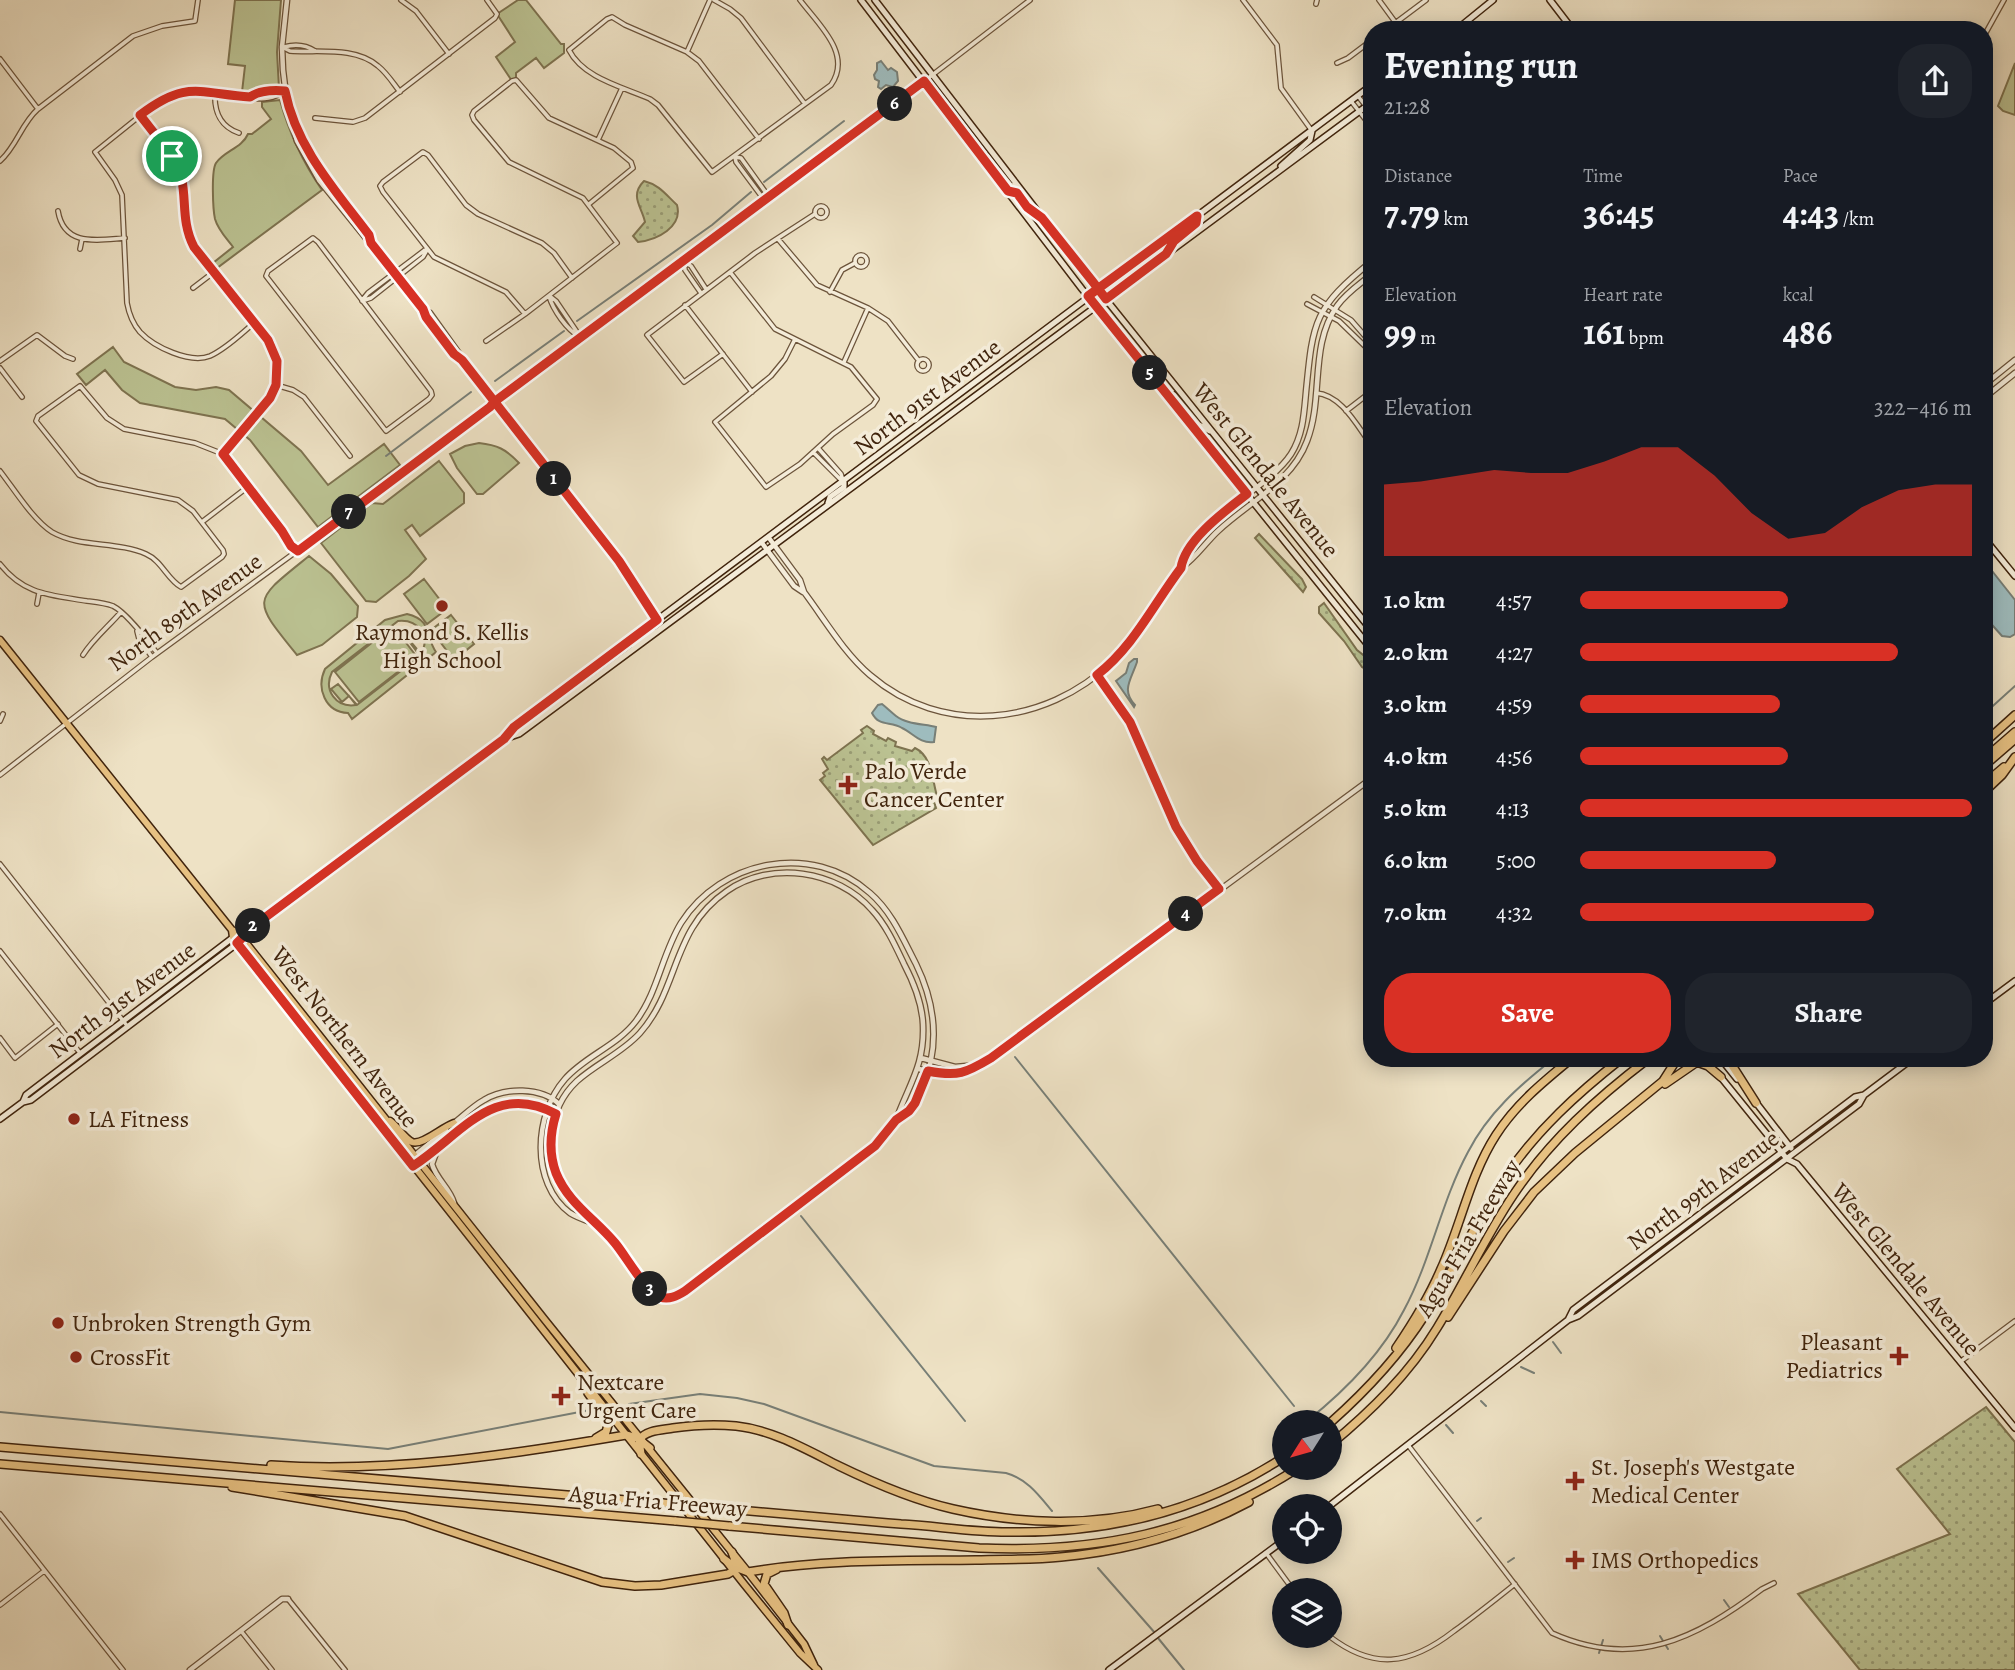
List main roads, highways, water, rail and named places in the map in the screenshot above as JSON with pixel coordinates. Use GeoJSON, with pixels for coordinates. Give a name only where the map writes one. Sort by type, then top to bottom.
{"type":"FeatureCollection","features":[{"type":"Feature","properties":{"kind":"highway"},"geometry":{"type":"LineString","coordinates":[[1993,734],[2013,717]]}},
{"type":"Feature","properties":{"kind":"highway"},"geometry":{"type":"LineString","coordinates":[[1993,752],[2012,737]]}},
{"type":"Feature","properties":{"kind":"highway"},"geometry":{"type":"LineString","coordinates":[[1993,757],[2012,737]]}},
{"type":"Feature","properties":{"kind":"highway"},"geometry":{"type":"LineString","coordinates":[[1993,776],[2015,757]]}},
{"type":"Feature","properties":{"kind":"highway"},"geometry":{"type":"LineString","coordinates":[[1993,784],[2015,757]]}},
{"type":"Feature","properties":{"kind":"highway"},"geometry":{"type":"LineString","coordinates":[[1381,1373],[1420,1312],[1441,1270],[1491,1143],[1528,1095],[1561,1067]]}},
{"type":"Feature","properties":{"kind":"highway","name":"Agua Fria Freeway"},"geometry":{"type":"LineString","coordinates":[[1342,1411],[1381,1373],[1425,1316],[1476,1225],[1519,1158],[1570,1101],[1611,1067]]}},
{"type":"Feature","properties":{"kind":"highway","name":"Agua Fria Freeway"},"geometry":{"type":"LineString","coordinates":[[1342,1436],[1391,1389],[1436,1330],[1507,1205],[1537,1162],[1573,1122],[1637,1067]]}},
{"type":"Feature","properties":{"kind":"highway"},"geometry":{"type":"LineString","coordinates":[[1436,1330],[1452,1312],[1504,1231],[1534,1192],[1575,1153],[1667,1078],[1673,1067]]}},
{"type":"Feature","properties":{"kind":"highway"},"geometry":{"type":"LineString","coordinates":[[1652,1091],[1688,1067]]}},
{"type":"Feature","properties":{"kind":"highway"},"geometry":{"type":"LineString","coordinates":[[1709,1067],[1721,1077]]}},
{"type":"Feature","properties":{"kind":"highway"},"geometry":{"type":"LineString","coordinates":[[1733,1067],[1756,1102]]}},
{"type":"Feature","properties":{"kind":"highway"},"geometry":{"type":"LineString","coordinates":[[584,1382],[588,1394],[607,1419],[609,1426],[603,1435],[589,1440]]}},
{"type":"Feature","properties":{"kind":"highway"},"geometry":{"type":"LineString","coordinates":[[640,1438],[649,1432],[705,1424],[755,1430],[798,1445],[907,1496],[956,1510],[995,1516],[1037,1521],[1084,1521],[1167,1507],[1183,1507]]}},
{"type":"Feature","properties":{"kind":"highway"},"geometry":{"type":"LineString","coordinates":[[222,1465],[415,1465],[626,1435],[640,1438],[650,1448]]}},
{"type":"Feature","properties":{"kind":"highway"},"geometry":{"type":"LineString","coordinates":[[640,1438],[641,1454]]}},
{"type":"Feature","properties":{"kind":"highway","name":"Agua Fria Freeway"},"geometry":{"type":"LineString","coordinates":[[0,1447],[1004,1532],[1104,1526],[1144,1518],[1183,1507],[1243,1481],[1272,1464]]}},
{"type":"Feature","properties":{"kind":"highway","name":"Agua Fria Freeway"},"geometry":{"type":"LineString","coordinates":[[0,1464],[979,1548],[1020,1549],[1067,1547],[1130,1539],[1176,1527],[1234,1504],[1278,1481]]}},
{"type":"Feature","properties":{"kind":"highway"},"geometry":{"type":"LineString","coordinates":[[724,1559],[734,1569],[748,1572],[841,1562],[1025,1560],[1108,1550],[1157,1539],[1203,1524],[1259,1497],[1278,1481]]}},
{"type":"Feature","properties":{"kind":"highway"},"geometry":{"type":"LineString","coordinates":[[218,1483],[242,1490],[405,1516],[602,1582],[635,1586],[661,1585],[720,1576],[734,1569]]}},
{"type":"Feature","properties":{"kind":"highway"},"geometry":{"type":"LineString","coordinates":[[732,1552],[736,1560],[734,1569]]}},
{"type":"Feature","properties":{"kind":"highway"},"geometry":{"type":"LineString","coordinates":[[780,1568],[768,1574],[764,1584],[785,1613],[788,1625]]}},
{"type":"Feature","properties":{"kind":"main road","name":"West Glendale Avenue"},"geometry":{"type":"LineString","coordinates":[[862,0],[1096,307],[1363,639]]}},
{"type":"Feature","properties":{"kind":"main road","name":"West Glendale Avenue"},"geometry":{"type":"LineString","coordinates":[[874,0],[1098,289],[1363,620]]}},
{"type":"Feature","properties":{"kind":"main road"},"geometry":{"type":"LineString","coordinates":[[1467,21],[1493,0]]}},
{"type":"Feature","properties":{"kind":"main road"},"geometry":{"type":"LineString","coordinates":[[1550,0],[1566,21]]}},
{"type":"Feature","properties":{"kind":"main road","name":"North 91st Avenue"},"geometry":{"type":"LineString","coordinates":[[23,1101],[31,1100],[183,976],[504,739],[514,727],[555,696],[1363,92]]}},
{"type":"Feature","properties":{"kind":"main road","name":"North 91st Avenue"},"geometry":{"type":"LineString","coordinates":[[504,739],[519,734],[560,704],[1363,109]]}},
{"type":"Feature","properties":{"kind":"main road"},"geometry":{"type":"LineString","coordinates":[[1277,172],[1291,155],[1310,140],[1312,131]]}},
{"type":"Feature","properties":{"kind":"main road"},"geometry":{"type":"LineString","coordinates":[[981,156],[987,156],[1011,186],[1017,185]]}},
{"type":"Feature","properties":{"kind":"main road"},"geometry":{"type":"LineString","coordinates":[[1008,191],[1017,193],[1027,207],[1042,218]]}},
{"type":"Feature","properties":{"kind":"main road"},"geometry":{"type":"LineString","coordinates":[[1166,254],[1174,241],[1196,223],[1197,216]]}},
{"type":"Feature","properties":{"kind":"main road"},"geometry":{"type":"LineString","coordinates":[[983,376],[989,385]]}},
{"type":"Feature","properties":{"kind":"main road"},"geometry":{"type":"LineString","coordinates":[[1168,396],[1173,394],[1199,425],[1213,433]]}},
{"type":"Feature","properties":{"kind":"main road"},"geometry":{"type":"LineString","coordinates":[[826,506],[830,498],[845,486],[844,482]]}},
{"type":"Feature","properties":{"kind":"main road"},"geometry":{"type":"LineString","coordinates":[[1993,549],[2015,576]]}},
{"type":"Feature","properties":{"kind":"main road"},"geometry":{"type":"LineString","coordinates":[[624,656],[652,630],[657,620]]}},
{"type":"Feature","properties":{"kind":"main road","name":"West Northern Avenue"},"geometry":{"type":"LineString","coordinates":[[0,640],[504,1274],[640,1438]]}},
{"type":"Feature","properties":{"kind":"main road"},"geometry":{"type":"LineString","coordinates":[[555,696],[560,704]]}},
{"type":"Feature","properties":{"kind":"main road","name":"North 91st Avenue"},"geometry":{"type":"LineString","coordinates":[[0,1119],[23,1101],[26,1095],[80,1054],[154,1007],[237,936]]}},
{"type":"Feature","properties":{"kind":"main road"},"geometry":{"type":"LineString","coordinates":[[154,1007],[181,982],[183,976]]}},
{"type":"Feature","properties":{"kind":"main road"},"geometry":{"type":"LineString","coordinates":[[1993,997],[2015,981]]}},
{"type":"Feature","properties":{"kind":"main road","name":"West Northern Avenue"},"geometry":{"type":"LineString","coordinates":[[325,1048],[381,1113],[414,1161],[456,1206],[532,1315],[724,1559]]}},
{"type":"Feature","properties":{"kind":"main road"},"geometry":{"type":"LineString","coordinates":[[57,1080],[78,1060],[80,1054]]}},
{"type":"Feature","properties":{"kind":"main road","name":"West Glendale Avenue"},"geometry":{"type":"LineString","coordinates":[[1713,1067],[1787,1159],[1797,1164],[2015,1428]]}},
{"type":"Feature","properties":{"kind":"main road"},"geometry":{"type":"LineString","coordinates":[[1728,1067],[1795,1153]]}},
{"type":"Feature","properties":{"kind":"main road","name":"North 99th Avenue"},"geometry":{"type":"LineString","coordinates":[[1342,1496],[1568,1320],[1578,1316],[1859,1104],[1864,1095],[1901,1067]]}},
{"type":"Feature","properties":{"kind":"main road","name":"North 99th Avenue"},"geometry":{"type":"LineString","coordinates":[[1568,1320],[1573,1310],[1855,1097],[1864,1095]]}},
{"type":"Feature","properties":{"kind":"main road"},"geometry":{"type":"LineString","coordinates":[[381,1113],[414,1142],[423,1142],[442,1127],[454,1123]]}},
{"type":"Feature","properties":{"kind":"main road","name":"West Glendale Avenue"},"geometry":{"type":"LineString","coordinates":[[1795,1153],[1797,1164]]}},
{"type":"Feature","properties":{"kind":"main road"},"geometry":{"type":"LineString","coordinates":[[1716,1202],[1727,1205],[1728,1193]]}},
{"type":"Feature","properties":{"kind":"main road"},"geometry":{"type":"LineString","coordinates":[[1675,1234],[1679,1240]]}},
{"type":"Feature","properties":{"kind":"main road"},"geometry":{"type":"LineString","coordinates":[[532,1315],[537,1316],[558,1336]]}},
{"type":"Feature","properties":{"kind":"main road"},"geometry":{"type":"LineString","coordinates":[[650,1448],[804,1644],[816,1667]]}},
{"type":"Feature","properties":{"kind":"main road"},"geometry":{"type":"LineString","coordinates":[[1109,1670],[1272,1548]]}},
{"type":"Feature","properties":{"kind":"main road"},"geometry":{"type":"LineString","coordinates":[[734,1569],[800,1653],[816,1667]]}},
{"type":"Feature","properties":{"kind":"water"},"geometry":{"type":"Polygon","coordinates":[[[881,61],[888,70],[891,68],[897,72],[898,81],[893,87],[878,87],[879,81],[874,75],[877,63],[881,61]]]}},
{"type":"Feature","properties":{"kind":"water"},"geometry":{"type":"Polygon","coordinates":[[[1993,572],[2015,600],[2015,634],[2010,637],[2002,636],[1993,626],[1993,572]]]}},
{"type":"Feature","properties":{"kind":"water"},"geometry":{"type":"Polygon","coordinates":[[[1137,659],[1137,662],[1128,690],[1134,707],[1116,681],[1126,673],[1129,663],[1137,659]]]}},
{"type":"Feature","properties":{"kind":"water"},"geometry":{"type":"Polygon","coordinates":[[[882,704],[905,721],[936,727],[934,742],[921,740],[898,726],[878,720],[872,713],[882,704]]]}},
{"type":"Feature","properties":{"kind":"waterway"},"geometry":{"type":"LineString","coordinates":[[764,182],[844,121]]}},
{"type":"Feature","properties":{"kind":"waterway"},"geometry":{"type":"LineString","coordinates":[[577,321],[712,225],[751,192]]}},
{"type":"Feature","properties":{"kind":"waterway"},"geometry":{"type":"LineString","coordinates":[[495,381],[564,331]]}},
{"type":"Feature","properties":{"kind":"waterway"},"geometry":{"type":"LineString","coordinates":[[386,456],[471,392]]}},
{"type":"Feature","properties":{"kind":"waterway"},"geometry":{"type":"LineString","coordinates":[[1993,706],[2015,686]]}},
{"type":"Feature","properties":{"kind":"waterway"},"geometry":{"type":"LineString","coordinates":[[1015,1057],[1294,1406]]}},
{"type":"Feature","properties":{"kind":"waterway"},"geometry":{"type":"LineString","coordinates":[[1320,1410],[1349,1384],[1385,1342],[1422,1271],[1450,1191],[1476,1138],[1505,1101],[1543,1067]]}},
{"type":"Feature","properties":{"kind":"waterway"},"geometry":{"type":"LineString","coordinates":[[801,1216],[965,1421]]}},
{"type":"Feature","properties":{"kind":"waterway"},"geometry":{"type":"LineString","coordinates":[[1553,1342],[1561,1353]]}},
{"type":"Feature","properties":{"kind":"waterway"},"geometry":{"type":"LineString","coordinates":[[1521,1367],[1534,1373]]}},
{"type":"Feature","properties":{"kind":"waterway"},"geometry":{"type":"LineString","coordinates":[[629,1404],[700,1394],[764,1404],[934,1466],[1006,1473],[1032,1488],[1052,1511]]}},
{"type":"Feature","properties":{"kind":"waterway"},"geometry":{"type":"LineString","coordinates":[[1481,1401],[1486,1406]]}},
{"type":"Feature","properties":{"kind":"waterway"},"geometry":{"type":"LineString","coordinates":[[0,1412],[388,1449],[590,1410]]}},
{"type":"Feature","properties":{"kind":"waterway"},"geometry":{"type":"LineString","coordinates":[[1446,1425],[1453,1433]]}},
{"type":"Feature","properties":{"kind":"waterway"},"geometry":{"type":"LineString","coordinates":[[1477,1521],[1481,1518]]}},
{"type":"Feature","properties":{"kind":"waterway"},"geometry":{"type":"LineString","coordinates":[[1508,1562],[1514,1558]]}},
{"type":"Feature","properties":{"kind":"waterway"},"geometry":{"type":"LineString","coordinates":[[1098,1568],[1155,1633]]}},
{"type":"Feature","properties":{"kind":"waterway"},"geometry":{"type":"LineString","coordinates":[[1724,1600],[1729,1607]]}},
{"type":"Feature","properties":{"kind":"waterway"},"geometry":{"type":"LineString","coordinates":[[1660,1636],[1668,1649]]}},
{"type":"Feature","properties":{"kind":"waterway"},"geometry":{"type":"LineString","coordinates":[[1158,1638],[1184,1670]]}},
{"type":"Feature","properties":{"kind":"waterway"},"geometry":{"type":"LineString","coordinates":[[1599,1653],[1603,1640]]}},
{"type":"Feature","properties":{"kind":"place","name":"Raymond S. Kellis High School"},"geometry":{"type":"Point","coordinates":[442,606]}},
{"type":"Feature","properties":{"kind":"place","name":"Palo Verde Cancer Center"},"geometry":{"type":"Point","coordinates":[848,785]}},
{"type":"Feature","properties":{"kind":"place","name":"LA Fitness"},"geometry":{"type":"Point","coordinates":[74,1119]}},
{"type":"Feature","properties":{"kind":"place","name":"Unbroken Strength Gym"},"geometry":{"type":"Point","coordinates":[58,1323]}},
{"type":"Feature","properties":{"kind":"place","name":"Pleasant Pediatrics"},"geometry":{"type":"Point","coordinates":[1899,1356]}},
{"type":"Feature","properties":{"kind":"place","name":"CrossFit"},"geometry":{"type":"Point","coordinates":[76,1357]}},
{"type":"Feature","properties":{"kind":"place","name":"Nextcare Urgent Care"},"geometry":{"type":"Point","coordinates":[561,1396]}},
{"type":"Feature","properties":{"kind":"place","name":"St. Joseph's Westgate Medical Center"},"geometry":{"type":"Point","coordinates":[1575,1481]}},
{"type":"Feature","properties":{"kind":"place","name":"IMS Orthopedics"},"geometry":{"type":"Point","coordinates":[1575,1560]}}]}
